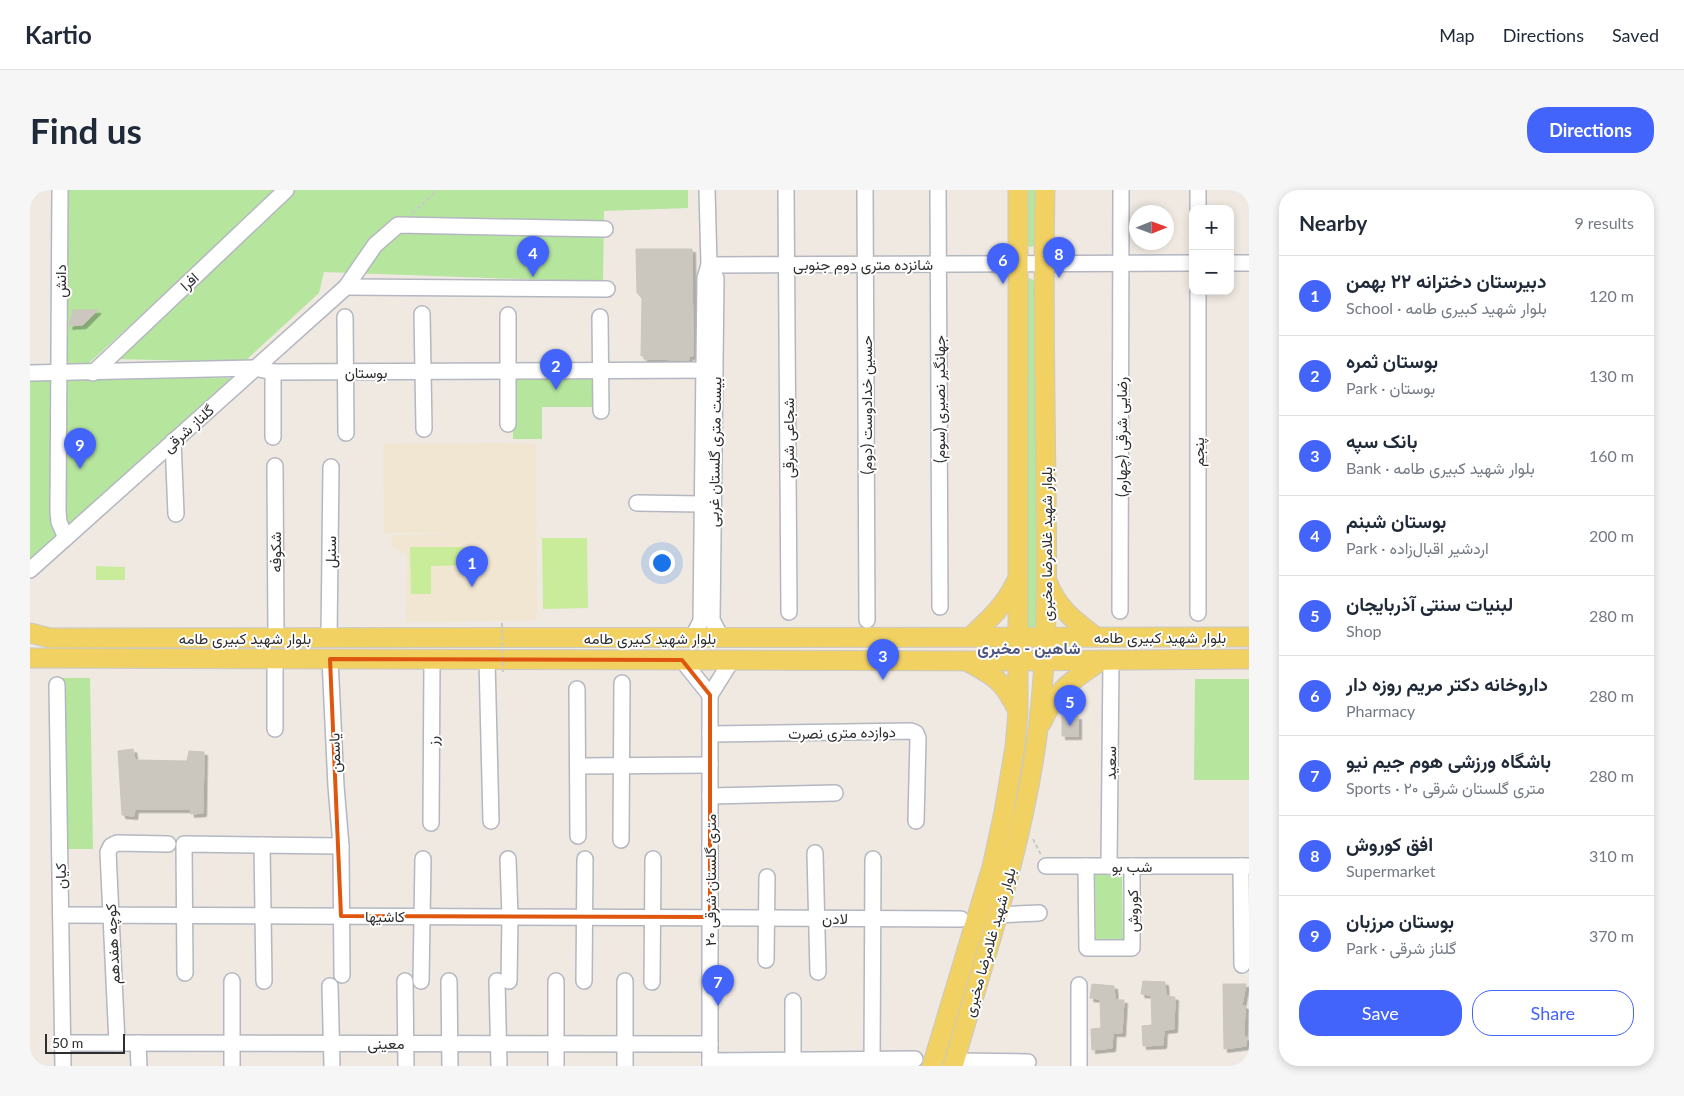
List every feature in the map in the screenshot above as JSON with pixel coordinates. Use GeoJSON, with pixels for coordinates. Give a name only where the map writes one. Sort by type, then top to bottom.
{"type":"FeatureCollection","features":[{"type":"Feature","properties":{"kind":"main road","name":"بلوار شهید غلامرضا مخبری"},"geometry":{"type":"LineString","coordinates":[[932,1066],[992,868],[1015,747],[1018,712],[1018,190]]}},
{"type":"Feature","properties":{"kind":"main road","name":"بلوار شهید غلامرضا مخبری"},"geometry":{"type":"LineString","coordinates":[[954,1063],[1009,876],[1038,730],[1044,660],[1047,578],[1045,190]]}},
{"type":"Feature","properties":{"kind":"main road"},"geometry":{"type":"LineString","coordinates":[[970,638],[1000,609],[1010,596],[1017,578]]}},
{"type":"Feature","properties":{"kind":"main road"},"geometry":{"type":"LineString","coordinates":[[1047,578],[1051,592],[1064,612],[1096,637]]}},
{"type":"Feature","properties":{"kind":"main road","name":"بلوار شهید کبیری طامه"},"geometry":{"type":"LineString","coordinates":[[30,631],[50,638],[1249,637]]}},
{"type":"Feature","properties":{"kind":"main road","name":"بلوار شهید کبیری طامه"},"geometry":{"type":"LineString","coordinates":[[30,660],[1249,659]]}},
{"type":"Feature","properties":{"kind":"main road"},"geometry":{"type":"LineString","coordinates":[[965,660],[996,677],[1008,691],[1018,712]]}},
{"type":"Feature","properties":{"kind":"main road"},"geometry":{"type":"LineString","coordinates":[[1038,730],[1049,706],[1065,686],[1107,660]]}},
{"type":"Feature","properties":{"kind":"street","name":"دانش"},"geometry":{"type":"LineString","coordinates":[[60,190],[58,511],[66,538]]}},
{"type":"Feature","properties":{"kind":"street","name":"افرا"},"geometry":{"type":"LineString","coordinates":[[93,372],[286,190]]}},
{"type":"Feature","properties":{"kind":"street","name":"بیست متری گلستان غربی"},"geometry":{"type":"LineString","coordinates":[[707,190],[709,265],[705,278],[709,370],[712,620],[722,638]]}},
{"type":"Feature","properties":{"kind":"street","name":"شجاعی شرقی"},"geometry":{"type":"LineString","coordinates":[[786,190],[789,612]]}},
{"type":"Feature","properties":{"kind":"street","name":"حسین خدادوست (دوم)"},"geometry":{"type":"LineString","coordinates":[[865,190],[867,620]]}},
{"type":"Feature","properties":{"kind":"street","name":"جهانگیر نصیری (سوم)"},"geometry":{"type":"LineString","coordinates":[[938,190],[940,607]]}},
{"type":"Feature","properties":{"kind":"street","name":"رضایی شرقی (چهارم)"},"geometry":{"type":"LineString","coordinates":[[1120,611],[1122,190]]}},
{"type":"Feature","properties":{"kind":"street"},"geometry":{"type":"LineString","coordinates":[[1198,190],[1198,205]]}},
{"type":"Feature","properties":{"kind":"street"},"geometry":{"type":"LineString","coordinates":[[398,224],[606,229]]}},
{"type":"Feature","properties":{"kind":"street","name":"گلناز شرقی"},"geometry":{"type":"LineString","coordinates":[[30,570],[346,287],[375,246],[398,224]]}},
{"type":"Feature","properties":{"kind":"street","name":"شانزده متری دوم جنوبی"},"geometry":{"type":"LineString","coordinates":[[709,265],[1189,263]]}},
{"type":"Feature","properties":{"kind":"street"},"geometry":{"type":"LineString","coordinates":[[1234,263],[1249,263]]}},
{"type":"Feature","properties":{"kind":"street"},"geometry":{"type":"LineString","coordinates":[[346,287],[606,290]]}},
{"type":"Feature","properties":{"kind":"street","name":"پنجم"},"geometry":{"type":"LineString","coordinates":[[1198,295],[1198,613]]}},
{"type":"Feature","properties":{"kind":"street"},"geometry":{"type":"LineString","coordinates":[[422,314],[424,429]]}},
{"type":"Feature","properties":{"kind":"street"},"geometry":{"type":"LineString","coordinates":[[508,315],[508,424]]}},
{"type":"Feature","properties":{"kind":"street"},"geometry":{"type":"LineString","coordinates":[[345,317],[346,433]]}},
{"type":"Feature","properties":{"kind":"street"},"geometry":{"type":"LineString","coordinates":[[600,318],[601,410]]}},
{"type":"Feature","properties":{"kind":"street","name":"بوستان"},"geometry":{"type":"LineString","coordinates":[[30,373],[255,368],[273,372],[709,370]]}},
{"type":"Feature","properties":{"kind":"street","name":"بیست متری گلستان غربی"},"geometry":{"type":"LineString","coordinates":[[692,638],[701,621],[702,504],[709,370]]}},
{"type":"Feature","properties":{"kind":"street"},"geometry":{"type":"LineString","coordinates":[[273,372],[273,437]]}},
{"type":"Feature","properties":{"kind":"street"},"geometry":{"type":"LineString","coordinates":[[173,441],[176,514]]}},
{"type":"Feature","properties":{"kind":"street","name":"شکوفه"},"geometry":{"type":"LineString","coordinates":[[275,466],[276,638]]}},
{"type":"Feature","properties":{"kind":"street","name":"سنبل"},"geometry":{"type":"LineString","coordinates":[[329,638],[331,467]]}},
{"type":"Feature","properties":{"kind":"street"},"geometry":{"type":"LineString","coordinates":[[637,504],[702,504]]}},
{"type":"Feature","properties":{"kind":"street"},"geometry":{"type":"LineString","coordinates":[[275,659],[275,729]]}},
{"type":"Feature","properties":{"kind":"street","name":"یاسمن"},"geometry":{"type":"LineString","coordinates":[[330,659],[341,846],[342,975]]}},
{"type":"Feature","properties":{"kind":"street","name":"رز"},"geometry":{"type":"LineString","coordinates":[[431,824],[432,660]]}},
{"type":"Feature","properties":{"kind":"street"},"geometry":{"type":"LineString","coordinates":[[487,660],[491,821]]}},
{"type":"Feature","properties":{"kind":"street"},"geometry":{"type":"LineString","coordinates":[[682,660],[710,695],[732,660]]}},
{"type":"Feature","properties":{"kind":"street","name":"سعید"},"geometry":{"type":"LineString","coordinates":[[1107,660],[1109,866]]}},
{"type":"Feature","properties":{"kind":"street"},"geometry":{"type":"LineString","coordinates":[[621,840],[622,683]]}},
{"type":"Feature","properties":{"kind":"street","name":"کیان"},"geometry":{"type":"LineString","coordinates":[[57,685],[63,1066]]}},
{"type":"Feature","properties":{"kind":"street"},"geometry":{"type":"LineString","coordinates":[[577,689],[578,836]]}},
{"type":"Feature","properties":{"kind":"street","name":"۲۰ متری گلستان شرقی"},"geometry":{"type":"LineString","coordinates":[[710,695],[710,1064]]}},
{"type":"Feature","properties":{"kind":"street","name":"دوازده متری نصرت"},"geometry":{"type":"LineString","coordinates":[[710,734],[911,731],[916,733],[918,738],[916,821]]}},
{"type":"Feature","properties":{"kind":"street"},"geometry":{"type":"LineString","coordinates":[[578,766],[710,765]]}},
{"type":"Feature","properties":{"kind":"street"},"geometry":{"type":"LineString","coordinates":[[710,796],[835,793]]}},
{"type":"Feature","properties":{"kind":"street","name":"کوچه هفدهم"},"geometry":{"type":"LineString","coordinates":[[118,1043],[108,852],[111,846],[117,844],[168,844]]}},
{"type":"Feature","properties":{"kind":"street"},"geometry":{"type":"LineString","coordinates":[[185,973],[184,844],[341,846]]}},
{"type":"Feature","properties":{"kind":"street"},"geometry":{"type":"LineString","coordinates":[[262,845],[264,981]]}},
{"type":"Feature","properties":{"kind":"street"},"geometry":{"type":"LineString","coordinates":[[815,853],[818,972]]}},
{"type":"Feature","properties":{"kind":"street"},"geometry":{"type":"LineString","coordinates":[[421,981],[423,859]]}},
{"type":"Feature","properties":{"kind":"street"},"geometry":{"type":"LineString","coordinates":[[499,1066],[503,981],[510,916],[508,859]]}},
{"type":"Feature","properties":{"kind":"street"},"geometry":{"type":"LineString","coordinates":[[584,981],[585,859]]}},
{"type":"Feature","properties":{"kind":"street"},"geometry":{"type":"LineString","coordinates":[[652,982],[653,859]]}},
{"type":"Feature","properties":{"kind":"street"},"geometry":{"type":"LineString","coordinates":[[872,1063],[873,859]]}},
{"type":"Feature","properties":{"kind":"street","name":"شب بو"},"geometry":{"type":"LineString","coordinates":[[1046,866],[1245,866]]}},
{"type":"Feature","properties":{"kind":"street","name":"کوروش"},"geometry":{"type":"LineString","coordinates":[[1086,866],[1087,948],[1132,948],[1132,866]]}},
{"type":"Feature","properties":{"kind":"street"},"geometry":{"type":"LineString","coordinates":[[1242,965],[1245,866]]}},
{"type":"Feature","properties":{"kind":"street"},"geometry":{"type":"LineString","coordinates":[[766,960],[767,876]]}},
{"type":"Feature","properties":{"kind":"street"},"geometry":{"type":"LineString","coordinates":[[997,914],[1038,913]]}},
{"type":"Feature","properties":{"kind":"street","name":"کاشیها"},"geometry":{"type":"LineString","coordinates":[[60,915],[710,917]]}},
{"type":"Feature","properties":{"kind":"street","name":"لادن"},"geometry":{"type":"LineString","coordinates":[[710,917],[961,919]]}},
{"type":"Feature","properties":{"kind":"street"},"geometry":{"type":"LineString","coordinates":[[232,981],[232,1066]]}},
{"type":"Feature","properties":{"kind":"street"},"geometry":{"type":"LineString","coordinates":[[405,981],[406,1066]]}},
{"type":"Feature","properties":{"kind":"street"},"geometry":{"type":"LineString","coordinates":[[449,981],[450,1066]]}},
{"type":"Feature","properties":{"kind":"street"},"geometry":{"type":"LineString","coordinates":[[556,981],[556,1066]]}},
{"type":"Feature","properties":{"kind":"street"},"geometry":{"type":"LineString","coordinates":[[625,981],[625,1066]]}},
{"type":"Feature","properties":{"kind":"street"},"geometry":{"type":"LineString","coordinates":[[1079,985],[1079,1066]]}},
{"type":"Feature","properties":{"kind":"street"},"geometry":{"type":"LineString","coordinates":[[330,986],[332,1066]]}},
{"type":"Feature","properties":{"kind":"street"},"geometry":{"type":"LineString","coordinates":[[793,1001],[793,1063]]}},
{"type":"Feature","properties":{"kind":"street","name":"معینی"},"geometry":{"type":"LineString","coordinates":[[62,1043],[710,1044]]}},
{"type":"Feature","properties":{"kind":"street"},"geometry":{"type":"LineString","coordinates":[[138,1043],[139,1066]]}},
{"type":"Feature","properties":{"kind":"street"},"geometry":{"type":"LineString","coordinates":[[710,1064],[872,1063],[915,1059]]}},
{"type":"Feature","properties":{"kind":"street"},"geometry":{"type":"LineString","coordinates":[[954,1063],[993,1064],[1028,1062]]}},
{"type":"Feature","properties":{"kind":"path"},"geometry":{"type":"LineString","coordinates":[[398,224],[438,190]]}},
{"type":"Feature","properties":{"kind":"path"},"geometry":{"type":"LineString","coordinates":[[502,623],[503,672]]}},
{"type":"Feature","properties":{"kind":"path"},"geometry":{"type":"LineString","coordinates":[[1033,839],[1046,866]]}},
{"type":"Feature","properties":{"kind":"highlighted area"},"geometry":{"type":"Polygon","coordinates":[[[330,659],[682,660],[710,695],[710,917],[341,916],[330,659]]]}},
{"type":"Feature","properties":{"kind":"shaded area"},"geometry":{"type":"Polygon","coordinates":[[[383,444],[536,444],[537,620],[406,622],[407,555],[392,546],[392,535],[482,533],[384,533],[383,444]]]}},
{"type":"Feature","properties":{"kind":"green space"},"geometry":{"type":"Polygon","coordinates":[[[62,190],[278,190],[89,363],[61,363],[62,190]]]}},
{"type":"Feature","properties":{"kind":"green space"},"geometry":{"type":"Polygon","coordinates":[[[295,190],[688,190],[688,208],[604,211],[603,282],[324,272],[319,293],[244,362],[114,359],[295,190]]]}},
{"type":"Feature","properties":{"kind":"green space"},"geometry":{"type":"Polygon","coordinates":[[[1024,190],[1040,190],[1035,246],[1030,247],[1026,244],[1024,190]]]}},
{"type":"Feature","properties":{"kind":"green space"},"geometry":{"type":"Polygon","coordinates":[[[1029,278],[1037,282],[1040,289],[1037,623],[1034,627],[1027,627],[1025,622],[1027,280],[1029,278]]]}},
{"type":"Feature","properties":{"kind":"green space"},"geometry":{"type":"Polygon","coordinates":[[[513,373],[598,373],[598,407],[542,407],[542,439],[513,439],[513,373]]]}},
{"type":"Feature","properties":{"kind":"green space"},"geometry":{"type":"Polygon","coordinates":[[[231,378],[30,560],[30,379],[231,378]]]}},
{"type":"Feature","properties":{"kind":"green space"},"geometry":{"type":"Polygon","coordinates":[[[542,538],[587,538],[588,608],[543,609],[542,538]]]}},
{"type":"Feature","properties":{"kind":"green space"},"geometry":{"type":"Polygon","coordinates":[[[410,547],[473,547],[473,565],[431,566],[431,594],[411,594],[410,547]]]}},
{"type":"Feature","properties":{"kind":"green space"},"geometry":{"type":"Polygon","coordinates":[[[96,566],[125,567],[125,580],[96,580],[96,566]]]}},
{"type":"Feature","properties":{"kind":"green space"},"geometry":{"type":"Polygon","coordinates":[[[62,678],[90,678],[93,849],[65,849],[62,678]]]}},
{"type":"Feature","properties":{"kind":"green space"},"geometry":{"type":"Polygon","coordinates":[[[1195,679],[1249,679],[1249,780],[1194,780],[1195,679]]]}},
{"type":"Feature","properties":{"kind":"green space"},"geometry":{"type":"Polygon","coordinates":[[[1095,875],[1122,875],[1123,941],[1096,940],[1095,875]]]}},
{"type":"Feature","properties":{"kind":"building"},"geometry":{"type":"Polygon","coordinates":[[[636,249],[692,249],[693,356],[689,356],[689,360],[644,359],[644,356],[641,356],[642,298],[637,293],[636,249]]]}},
{"type":"Feature","properties":{"kind":"building"},"geometry":{"type":"Polygon","coordinates":[[[73,310],[98,310],[83,325],[69,326],[73,310]]]}},
{"type":"Feature","properties":{"kind":"building"},"geometry":{"type":"Polygon","coordinates":[[[1062,716],[1078,716],[1078,736],[1062,736],[1062,716]]]}},
{"type":"Feature","properties":{"kind":"building"},"geometry":{"type":"Polygon","coordinates":[[[133,749],[135,760],[187,761],[189,751],[204,752],[203,813],[191,814],[190,809],[135,809],[134,816],[122,815],[118,751],[133,749]]]}},
{"type":"Feature","properties":{"kind":"building"},"geometry":{"type":"Polygon","coordinates":[[[1143,981],[1165,982],[1166,996],[1175,997],[1174,1029],[1164,1030],[1163,1045],[1143,1046],[1142,1026],[1152,1025],[1151,995],[1141,994],[1143,981]]]}},
{"type":"Feature","properties":{"kind":"building"},"geometry":{"type":"Polygon","coordinates":[[[1092,984],[1114,986],[1115,1000],[1124,1000],[1122,1033],[1113,1033],[1112,1048],[1092,1050],[1091,1029],[1101,1028],[1100,999],[1090,998],[1092,984]]]}},
{"type":"Feature","properties":{"kind":"building"},"geometry":{"type":"Polygon","coordinates":[[[1223,984],[1246,984],[1242,1005],[1245,1006],[1244,1037],[1247,1037],[1246,1046],[1224,1049],[1223,984]]]}},
{"type":"Feature","properties":{"kind":"place","name":"بوستان شبنم"},"geometry":{"type":"Point","coordinates":[533,277]}},
{"type":"Feature","properties":{"kind":"place","name":"افق کوروش"},"geometry":{"type":"Point","coordinates":[1059,278]}},
{"type":"Feature","properties":{"kind":"place","name":"داروخانه دکتر مریم روزه دار"},"geometry":{"type":"Point","coordinates":[1003,284]}},
{"type":"Feature","properties":{"kind":"place","name":"بوستان ثمره"},"geometry":{"type":"Point","coordinates":[556,390]}},
{"type":"Feature","properties":{"kind":"place","name":"بوستان مرزبان"},"geometry":{"type":"Point","coordinates":[80,469]}},
{"type":"Feature","properties":{"kind":"place","name":"دبیرستان دخترانه ۲۲ بهمن"},"geometry":{"type":"Point","coordinates":[472,587]}},
{"type":"Feature","properties":{"kind":"place","name":"بانک سپه"},"geometry":{"type":"Point","coordinates":[883,680]}},
{"type":"Feature","properties":{"kind":"place","name":"لبنیات سنتی آذربایجان"},"geometry":{"type":"Point","coordinates":[1070,726]}},
{"type":"Feature","properties":{"kind":"place","name":"باشگاه ورزشی هوم جیم نیو"},"geometry":{"type":"Point","coordinates":[718,1006]}},
{"type":"Feature","properties":{"kind":"district","name":"شاهین - مخبری"},"geometry":{"type":"Point","coordinates":[1029,647]}}]}
